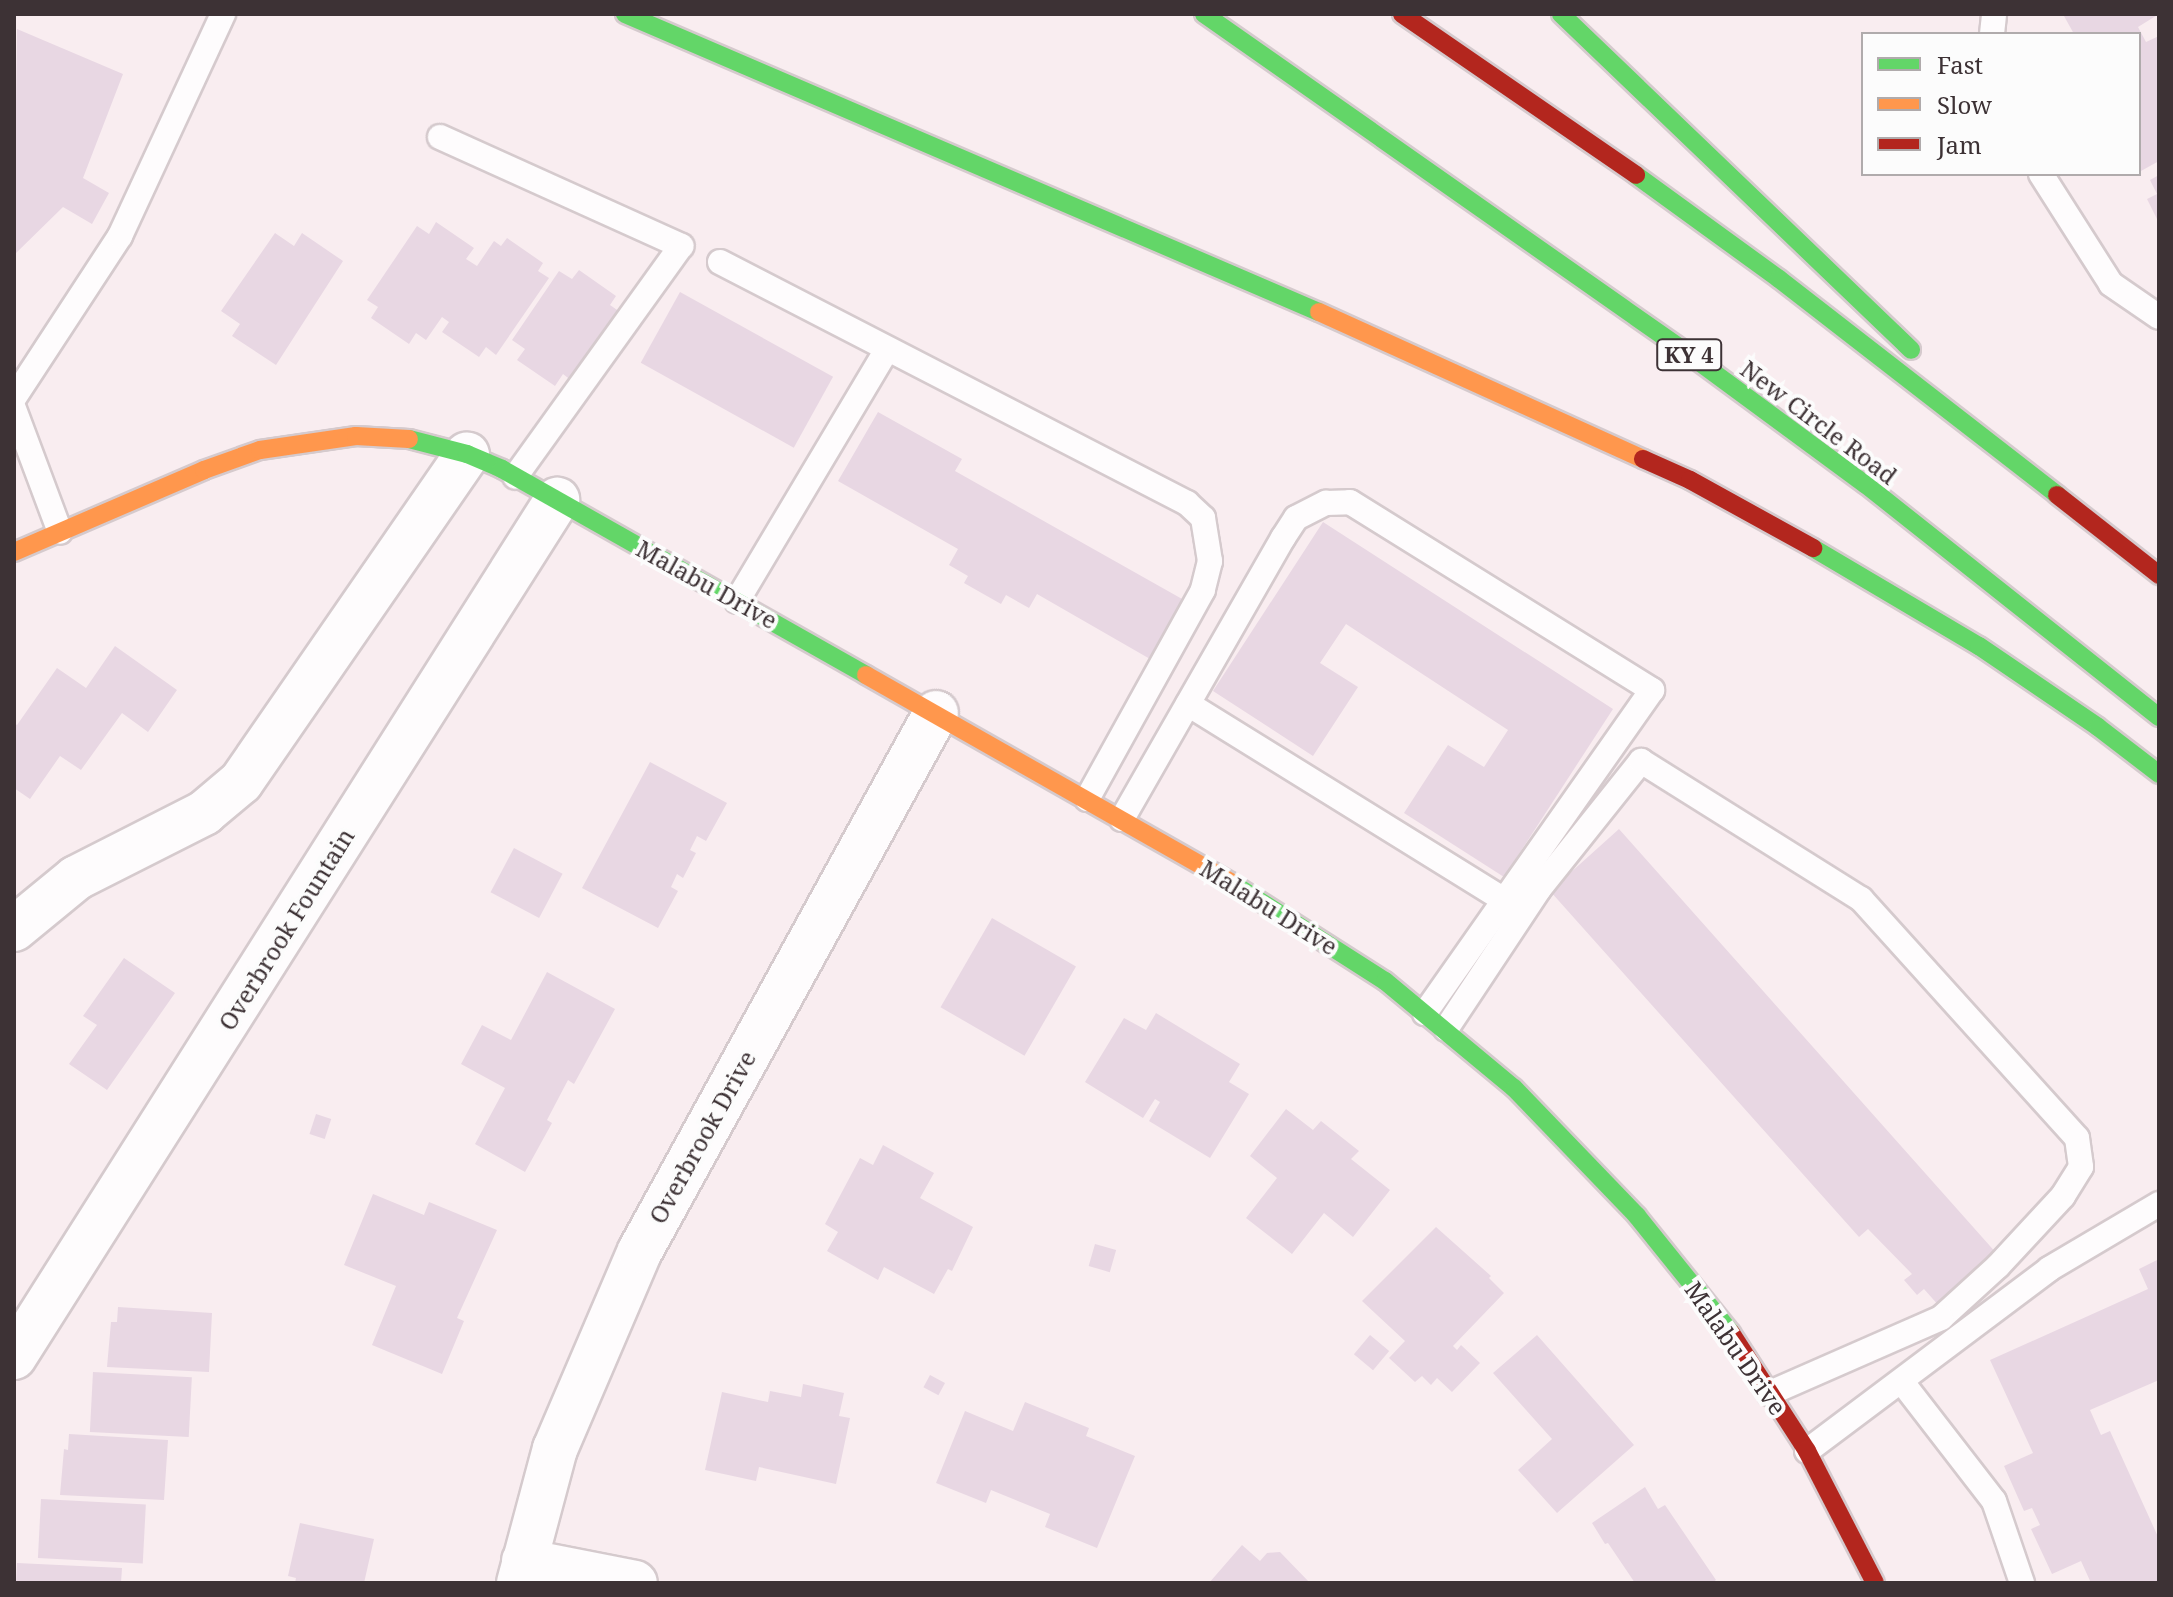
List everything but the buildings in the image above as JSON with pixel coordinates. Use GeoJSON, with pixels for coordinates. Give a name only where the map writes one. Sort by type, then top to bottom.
{"type":"FeatureCollection","features":[{"type":"Feature","properties":{"kind":"main road"},"geometry":{"type":"LineString","coordinates":[[625,14],[1379,338],[1690,480],[1835,560],[1979,646],[2098,727],[2159,774]]}},
{"type":"Feature","properties":{"kind":"main road","name":"New Circle Road"},"geometry":{"type":"LineString","coordinates":[[1204,14],[1683,350],[1865,484],[2159,717]]}},
{"type":"Feature","properties":{"kind":"main road"},"geometry":{"type":"LineString","coordinates":[[1402,14],[1594,145],[1767,270],[2069,501],[2159,575]]}},
{"type":"Feature","properties":{"kind":"main road"},"geometry":{"type":"LineString","coordinates":[[1561,14],[1930,368]]}},
{"type":"Feature","properties":{"kind":"main road"},"geometry":{"type":"LineString","coordinates":[[1953,391],[2069,501]]}},
{"type":"Feature","properties":{"kind":"main road","name":"Malabu Drive"},"geometry":{"type":"LineString","coordinates":[[14,552],[204,470],[260,450],[311,440],[356,436],[399,437],[467,454],[557,500],[1122,819],[1305,928],[1385,981],[1446,1029],[1514,1088],[1637,1216],[1733,1336],[1807,1451],[1867,1581]]}},
{"type":"Feature","properties":{"kind":"street"},"geometry":{"type":"LineString","coordinates":[[14,929],[76,878],[204,813],[241,782],[467,454]]}},
{"type":"Feature","properties":{"kind":"street","name":"Overbrook Fountain"},"geometry":{"type":"LineString","coordinates":[[14,1357],[557,500]]}},
{"type":"Feature","properties":{"kind":"street","name":"Overbrook Drive"},"geometry":{"type":"LineString","coordinates":[[522,1572],[555,1449],[640,1251],[936,713]]}},
{"type":"Feature","properties":{"kind":"street"},"geometry":{"type":"LineString","coordinates":[[522,1572],[635,1583]]}},
{"type":"Feature","properties":{"kind":"lane"},"geometry":{"type":"LineString","coordinates":[[14,398],[120,236],[223,14]]}},
{"type":"Feature","properties":{"kind":"lane"},"geometry":{"type":"LineString","coordinates":[[440,137],[681,246],[515,477]]}},
{"type":"Feature","properties":{"kind":"lane"},"geometry":{"type":"LineString","coordinates":[[2042,176],[2111,284],[2159,317]]}},
{"type":"Feature","properties":{"kind":"lane"},"geometry":{"type":"LineString","coordinates":[[720,262],[1187,503],[1203,518],[1210,561],[1203,590],[1087,799]]}},
{"type":"Feature","properties":{"kind":"lane"},"geometry":{"type":"LineString","coordinates":[[737,601],[887,349]]}},
{"type":"Feature","properties":{"kind":"lane"},"geometry":{"type":"LineString","coordinates":[[14,409],[60,532]]}},
{"type":"Feature","properties":{"kind":"lane"},"geometry":{"type":"LineString","coordinates":[[1122,819],[1296,518],[1326,503],[1350,502],[1652,690],[1425,1013]]}},
{"type":"Feature","properties":{"kind":"lane"},"geometry":{"type":"LineString","coordinates":[[1188,704],[1504,900]]}},
{"type":"Feature","properties":{"kind":"lane"},"geometry":{"type":"LineString","coordinates":[[1446,1029],[1539,889],[1641,761],[1861,899],[2077,1138],[2081,1167],[2063,1196],[1998,1266],[1941,1318],[1770,1393]]}},
{"type":"Feature","properties":{"kind":"lane"},"geometry":{"type":"LineString","coordinates":[[1807,1451],[1902,1382],[1970,1325],[2049,1269],[2159,1204]]}},
{"type":"Feature","properties":{"kind":"lane"},"geometry":{"type":"LineString","coordinates":[[1902,1382],[1994,1501],[2022,1583]]}},
{"type":"Feature","properties":{"kind":"traffic: fast"},"geometry":{"type":"LineString","coordinates":[[625,14],[1319,312]]}},
{"type":"Feature","properties":{"kind":"traffic: fast"},"geometry":{"type":"LineString","coordinates":[[1204,14],[1683,350],[1865,484],[2159,717]]}},
{"type":"Feature","properties":{"kind":"traffic: fast"},"geometry":{"type":"LineString","coordinates":[[1561,14],[1911,350]]}},
{"type":"Feature","properties":{"kind":"traffic: fast"},"geometry":{"type":"LineString","coordinates":[[1636,175],[1779,279],[2057,495]]}},
{"type":"Feature","properties":{"kind":"traffic: fast"},"geometry":{"type":"LineString","coordinates":[[409,439],[467,454],[502,469],[866,675]]}},
{"type":"Feature","properties":{"kind":"traffic: fast"},"geometry":{"type":"LineString","coordinates":[[1813,548],[1979,646],[2098,727],[2159,774]]}},
{"type":"Feature","properties":{"kind":"traffic: fast"},"geometry":{"type":"LineString","coordinates":[[1230,882],[1385,981],[1514,1088],[1637,1216],[1731,1333]]}},
{"type":"Feature","properties":{"kind":"traffic: slow"},"geometry":{"type":"LineString","coordinates":[[1319,312],[1643,459]]}},
{"type":"Feature","properties":{"kind":"traffic: slow"},"geometry":{"type":"LineString","coordinates":[[14,552],[204,470],[260,450],[356,436],[409,439]]}},
{"type":"Feature","properties":{"kind":"traffic: slow"},"geometry":{"type":"LineString","coordinates":[[866,675],[1230,882]]}},
{"type":"Feature","properties":{"kind":"traffic: jam"},"geometry":{"type":"LineString","coordinates":[[1402,14],[1636,175]]}},
{"type":"Feature","properties":{"kind":"traffic: jam"},"geometry":{"type":"LineString","coordinates":[[1643,459],[1690,480],[1813,548]]}},
{"type":"Feature","properties":{"kind":"traffic: jam"},"geometry":{"type":"LineString","coordinates":[[2057,495],[2159,575]]}},
{"type":"Feature","properties":{"kind":"traffic: jam"},"geometry":{"type":"LineString","coordinates":[[1731,1333],[1807,1451],[1875,1583]]}}]}
